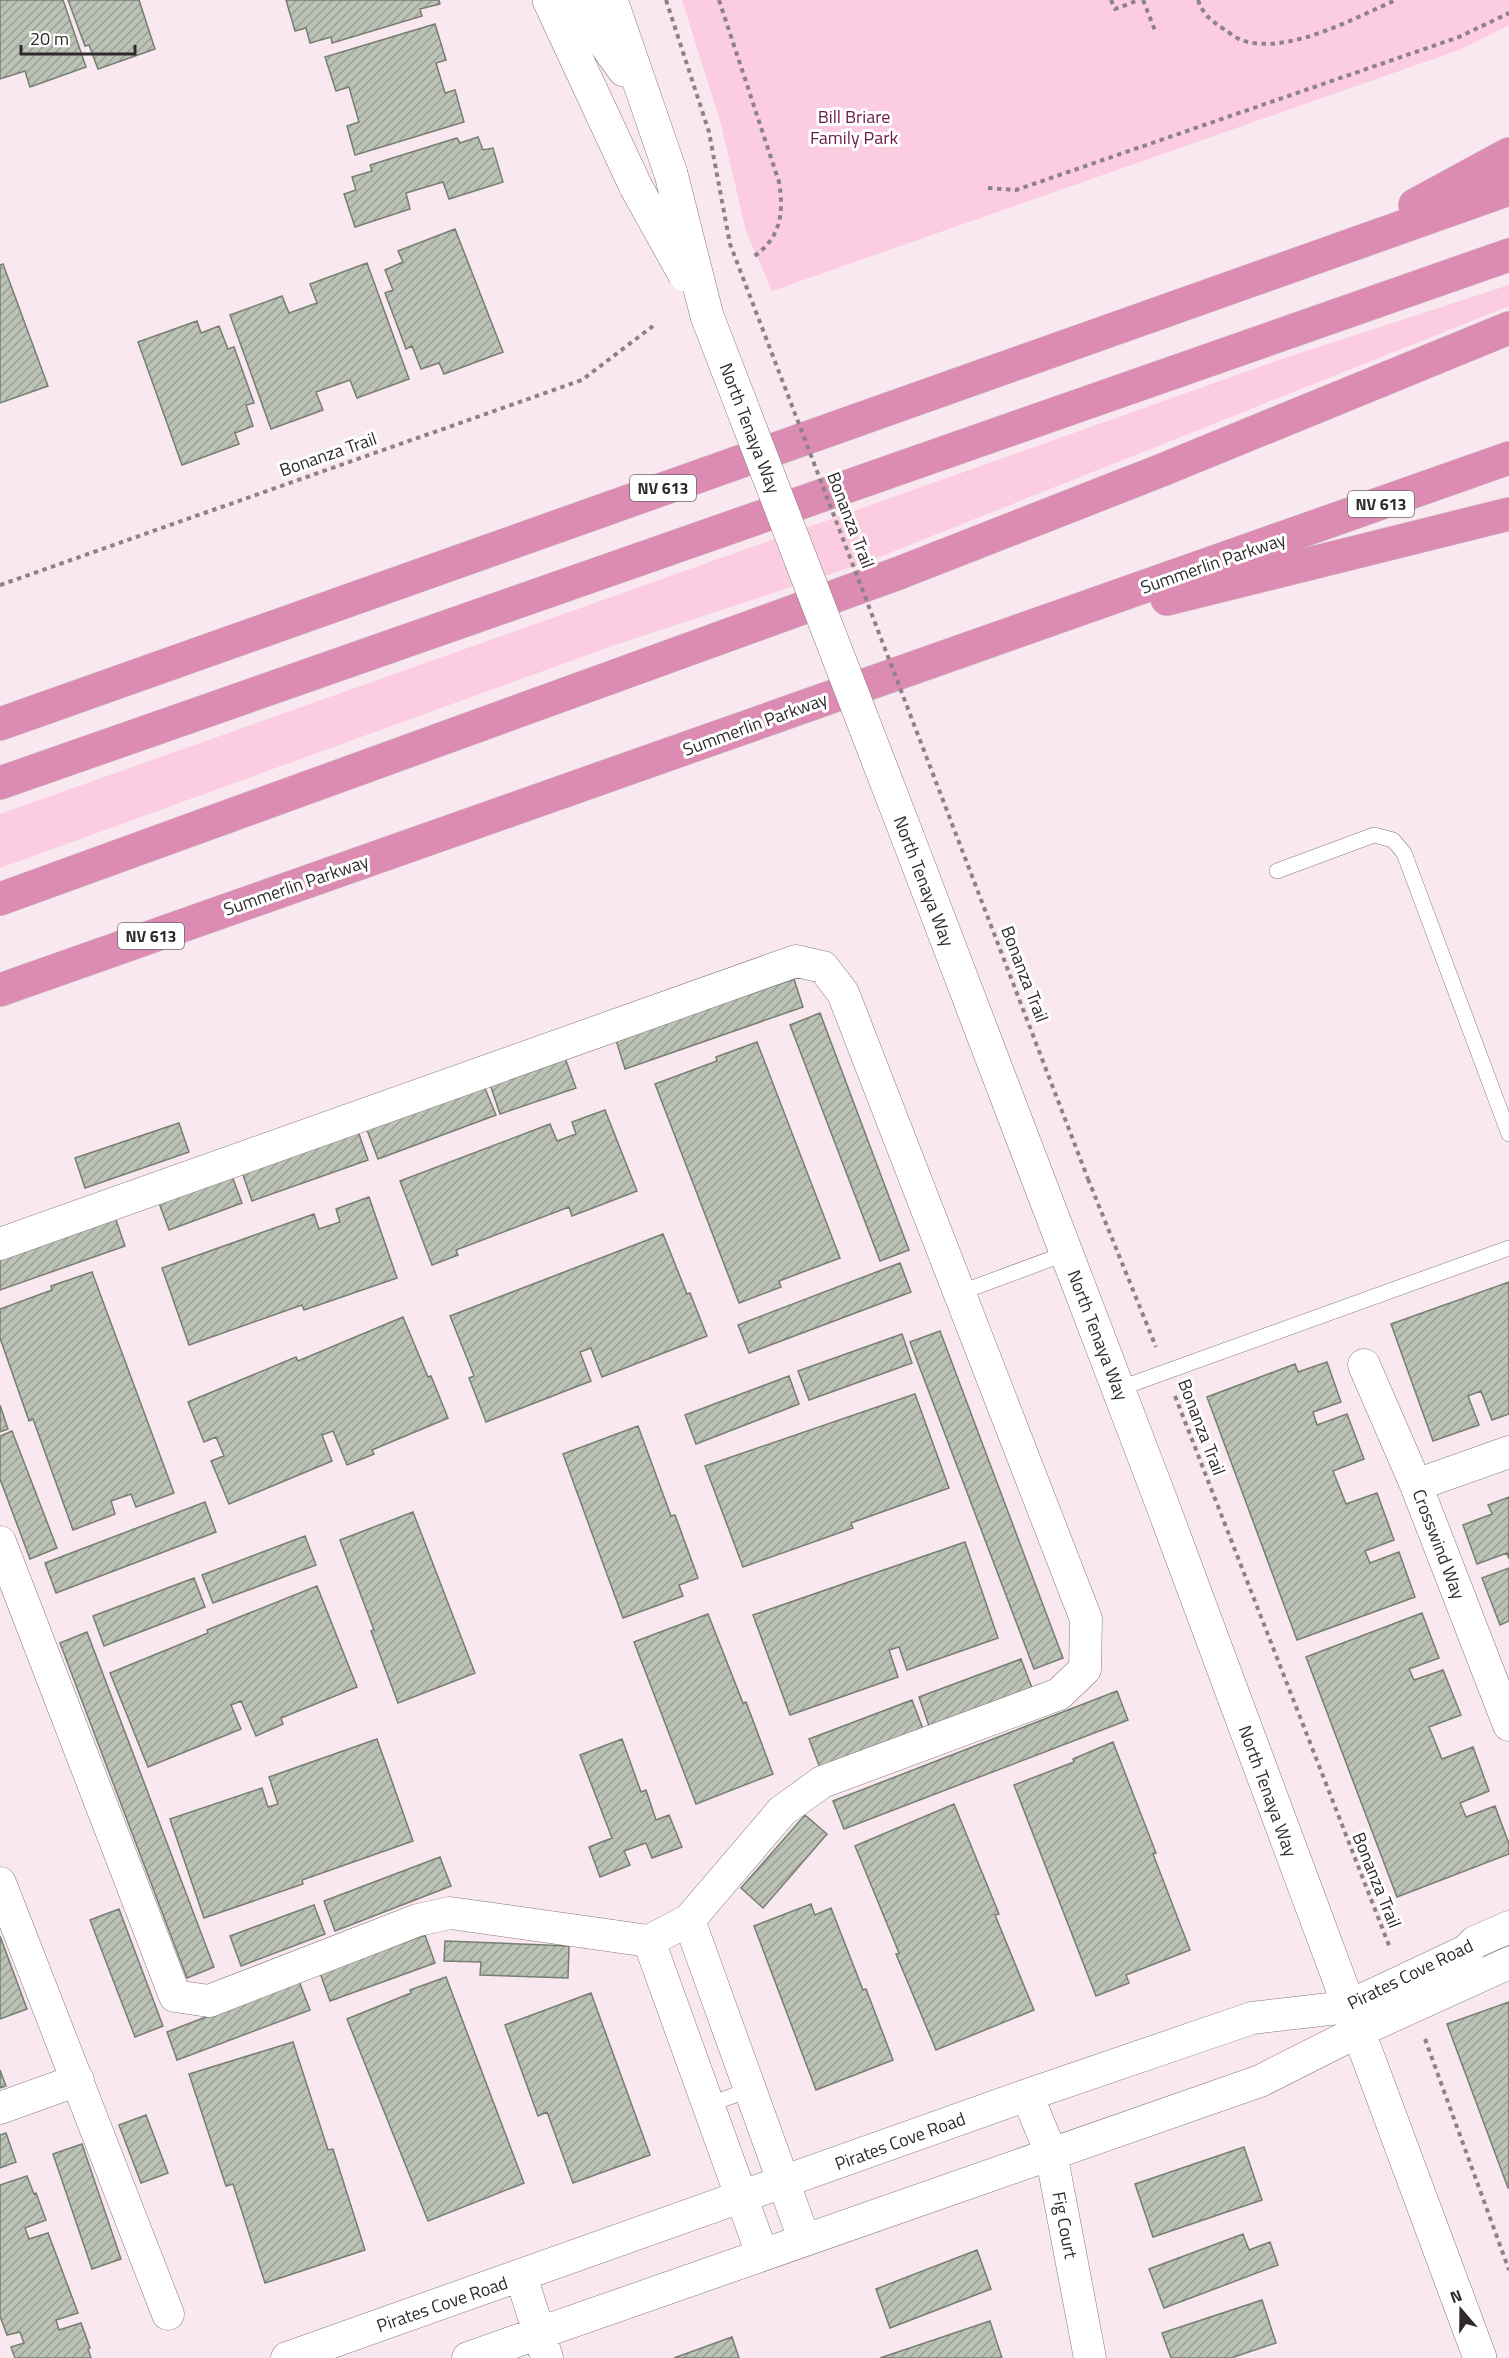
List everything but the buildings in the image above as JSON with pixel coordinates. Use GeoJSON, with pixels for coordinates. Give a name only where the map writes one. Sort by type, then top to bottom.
{"type":"FeatureCollection","features":[{"type":"Feature","properties":{"kind":"highway"},"geometry":{"type":"LineString","coordinates":[[1327,253],[1509,154]]}},
{"type":"Feature","properties":{"kind":"highway"},"geometry":{"type":"LineString","coordinates":[[1327,253],[1509,189]]}},
{"type":"Feature","properties":{"kind":"highway","name":"NV 613"},"geometry":{"type":"LineString","coordinates":[[0,724],[1327,253]]}},
{"type":"Feature","properties":{"kind":"highway"},"geometry":{"type":"LineString","coordinates":[[0,783],[1509,255]]}},
{"type":"Feature","properties":{"kind":"highway"},"geometry":{"type":"LineString","coordinates":[[0,899],[899,573],[1162,470],[1509,328]]}},
{"type":"Feature","properties":{"kind":"highway","name":"Summerlin Parkway"},"geometry":{"type":"LineString","coordinates":[[0,990],[1509,458]]}},
{"type":"Feature","properties":{"kind":"highway"},"geometry":{"type":"LineString","coordinates":[[967,649],[1509,514]]}},
{"type":"Feature","properties":{"kind":"main road","name":"North Tenaya Way"},"geometry":{"type":"LineString","coordinates":[[549,0],[636,187],[707,316]]}},
{"type":"Feature","properties":{"kind":"main road"},"geometry":{"type":"LineString","coordinates":[[580,0],[589,21],[643,96]]}},
{"type":"Feature","properties":{"kind":"main road","name":"North Tenaya Way"},"geometry":{"type":"LineString","coordinates":[[611,0],[671,174],[707,316],[1067,1253],[1480,2358]]}},
{"type":"Feature","properties":{"kind":"street"},"geometry":{"type":"LineString","coordinates":[[0,1244],[796,961],[823,967],[843,993],[1086,1619],[1085,1669],[1059,1694],[822,1782],[782,1811],[689,1920],[649,1941],[450,1912],[418,1920],[209,2001],[175,1996],[0,1542]]}},
{"type":"Feature","properties":{"kind":"street","name":"Crosswind Way"},"geometry":{"type":"LineString","coordinates":[[1364,1365],[1416,1485],[1509,1725]]}},
{"type":"Feature","properties":{"kind":"street"},"geometry":{"type":"LineString","coordinates":[[1416,1485],[1509,1452]]}},
{"type":"Feature","properties":{"kind":"street"},"geometry":{"type":"LineString","coordinates":[[0,1883],[168,2314]]}},
{"type":"Feature","properties":{"kind":"street"},"geometry":{"type":"LineString","coordinates":[[689,1920],[804,2240]]}},
{"type":"Feature","properties":{"kind":"street","name":"Pirates Cove Road"},"geometry":{"type":"LineString","coordinates":[[468,2358],[543,2345],[762,2254],[1260,2080],[1352,2019],[1466,1951],[1475,1942],[1509,1927]]}},
{"type":"Feature","properties":{"kind":"street"},"geometry":{"type":"LineString","coordinates":[[649,1941],[762,2254]]}},
{"type":"Feature","properties":{"kind":"street","name":"Pirates Cove Road"},"geometry":{"type":"LineString","coordinates":[[287,2358],[1027,2095],[1252,2018],[1352,2019],[1498,1968]]}},
{"type":"Feature","properties":{"kind":"street"},"geometry":{"type":"LineString","coordinates":[[0,2108],[78,2080]]}},
{"type":"Feature","properties":{"kind":"street","name":"Fig Court"},"geometry":{"type":"LineString","coordinates":[[1027,2095],[1051,2153],[1090,2358]]}},
{"type":"Feature","properties":{"kind":"street"},"geometry":{"type":"LineString","coordinates":[[521,2276],[543,2345]]}},
{"type":"Feature","properties":{"kind":"lane"},"geometry":{"type":"LineString","coordinates":[[1277,871],[1374,835],[1393,840],[1404,853],[1509,1134]]}},
{"type":"Feature","properties":{"kind":"lane"},"geometry":{"type":"LineString","coordinates":[[1118,1389],[1509,1248]]}},
{"type":"Feature","properties":{"kind":"lane"},"geometry":{"type":"LineString","coordinates":[[959,1293],[1067,1253]]}},
{"type":"Feature","properties":{"kind":"lane"},"geometry":{"type":"LineString","coordinates":[[1475,1942],[1498,1968]]}},
{"type":"Feature","properties":{"kind":"lane"},"geometry":{"type":"LineString","coordinates":[[708,2105],[751,2090]]}},
{"type":"Feature","properties":{"kind":"path","name":"Bonanza Trail"},"geometry":{"type":"LineString","coordinates":[[666,0],[709,132],[730,244],[1088,1179],[1166,1371],[1390,1948]]}},
{"type":"Feature","properties":{"kind":"path"},"geometry":{"type":"LineString","coordinates":[[719,0],[773,162],[783,204],[779,224],[773,237],[764,249],[753,257]]}},
{"type":"Feature","properties":{"kind":"path"},"geometry":{"type":"LineString","coordinates":[[1112,0],[1115,9],[1141,0],[1156,33]]}},
{"type":"Feature","properties":{"kind":"path"},"geometry":{"type":"LineString","coordinates":[[1198,0],[1202,12],[1218,25],[1240,39],[1262,44],[1296,40],[1396,0]]}},
{"type":"Feature","properties":{"kind":"path"},"geometry":{"type":"LineString","coordinates":[[988,188],[1016,190],[1060,176],[1459,37],[1509,13]]}},
{"type":"Feature","properties":{"kind":"path","name":"Bonanza Trail"},"geometry":{"type":"LineString","coordinates":[[0,585],[582,380],[653,326]]}},
{"type":"Feature","properties":{"kind":"path"},"geometry":{"type":"LineString","coordinates":[[1428,2049],[1509,2270]]}},
{"type":"Feature","properties":{"kind":"green space","name":"Bill Briare Family Park"},"geometry":{"type":"Polygon","coordinates":[[[682,0],[1509,0],[1509,25],[1459,50],[772,291],[746,231],[721,124],[682,0]]]}},
{"type":"Feature","properties":{"kind":"green space"},"geometry":{"type":"Polygon","coordinates":[[[1509,285],[1509,306],[867,562],[612,646],[0,868],[0,814],[1282,359],[1509,285]]]}}]}
